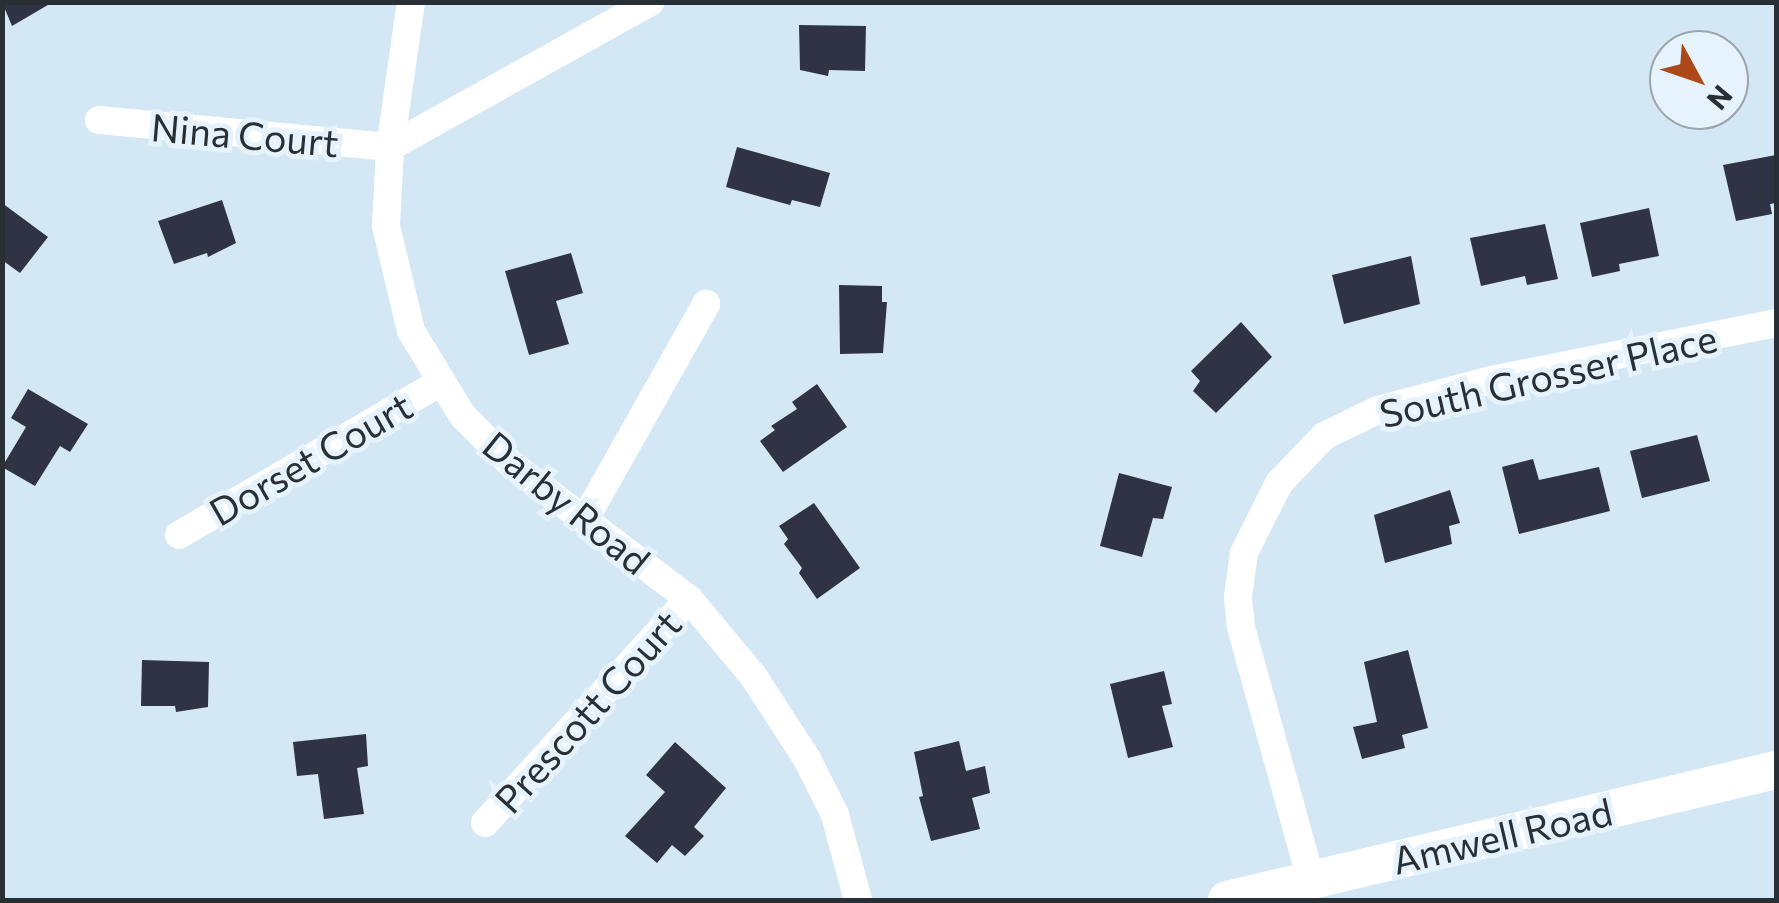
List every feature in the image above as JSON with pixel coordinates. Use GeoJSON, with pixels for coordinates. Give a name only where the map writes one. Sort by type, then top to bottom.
{"type":"FeatureCollection","features":[{"type":"Feature","properties":{"kind":"main road","name":"Amwell Road"},"geometry":{"type":"LineString","coordinates":[[1227,900],[1776,770]]}},
{"type":"Feature","properties":{"kind":"street","name":"Darby Road"},"geometry":{"type":"LineString","coordinates":[[411,2],[390,147],[386,226],[410,331],[462,415],[511,464],[689,599],[754,676],[808,758],[836,815],[858,900]]}},
{"type":"Feature","properties":{"kind":"street"},"geometry":{"type":"LineString","coordinates":[[390,147],[650,2]]}},
{"type":"Feature","properties":{"kind":"street","name":"Nina Court"},"geometry":{"type":"LineString","coordinates":[[99,120],[390,147]]}},
{"type":"Feature","properties":{"kind":"street"},"geometry":{"type":"LineString","coordinates":[[585,519],[706,304]]}},
{"type":"Feature","properties":{"kind":"street","name":"South Grosser Place"},"geometry":{"type":"LineString","coordinates":[[1312,880],[1241,627],[1238,596],[1244,554],[1279,483],[1324,436],[1378,410],[1491,380],[1776,323]]}},
{"type":"Feature","properties":{"kind":"street","name":"Dorset Court"},"geometry":{"type":"LineString","coordinates":[[179,535],[441,382]]}},
{"type":"Feature","properties":{"kind":"street","name":"Prescott Court"},"geometry":{"type":"LineString","coordinates":[[485,823],[689,599]]}},
{"type":"Feature","properties":{"kind":"building"},"geometry":{"type":"Polygon","coordinates":[[[2,2],[53,2],[12,26],[2,2]]]}},
{"type":"Feature","properties":{"kind":"building"},"geometry":{"type":"Polygon","coordinates":[[[799,25],[866,26],[865,71],[829,70],[828,76],[800,70],[799,25]]]}},
{"type":"Feature","properties":{"kind":"building"},"geometry":{"type":"Polygon","coordinates":[[[737,147],[830,173],[820,207],[792,200],[790,205],[726,187],[737,147]]]}},
{"type":"Feature","properties":{"kind":"building"},"geometry":{"type":"Polygon","coordinates":[[[1776,155],[1776,203],[1770,204],[1772,214],[1736,221],[1723,165],[1776,155]]]}},
{"type":"Feature","properties":{"kind":"building"},"geometry":{"type":"Polygon","coordinates":[[[222,200],[236,243],[208,257],[207,253],[174,264],[158,221],[222,200]]]}},
{"type":"Feature","properties":{"kind":"building"},"geometry":{"type":"Polygon","coordinates":[[[2,203],[48,237],[20,273],[2,260],[2,203]]]}},
{"type":"Feature","properties":{"kind":"building"},"geometry":{"type":"Polygon","coordinates":[[[1649,208],[1659,256],[1619,264],[1620,271],[1592,277],[1580,223],[1649,208]]]}},
{"type":"Feature","properties":{"kind":"building"},"geometry":{"type":"Polygon","coordinates":[[[1545,224],[1558,279],[1527,285],[1525,276],[1481,286],[1470,238],[1545,224]]]}},
{"type":"Feature","properties":{"kind":"building"},"geometry":{"type":"Polygon","coordinates":[[[571,253],[583,293],[556,301],[569,344],[529,355],[505,271],[571,253]]]}},
{"type":"Feature","properties":{"kind":"building"},"geometry":{"type":"Polygon","coordinates":[[[1411,256],[1420,304],[1344,324],[1332,275],[1411,256]]]}},
{"type":"Feature","properties":{"kind":"building"},"geometry":{"type":"Polygon","coordinates":[[[839,285],[882,286],[882,302],[887,302],[883,353],[840,354],[839,285]]]}},
{"type":"Feature","properties":{"kind":"building"},"geometry":{"type":"Polygon","coordinates":[[[1241,322],[1272,357],[1216,413],[1193,391],[1200,381],[1191,371],[1241,322]]]}},
{"type":"Feature","properties":{"kind":"building"},"geometry":{"type":"Polygon","coordinates":[[[817,384],[847,427],[783,472],[760,441],[775,430],[771,426],[797,409],[792,402],[817,384]]]}},
{"type":"Feature","properties":{"kind":"building"},"geometry":{"type":"Polygon","coordinates":[[[28,389],[88,424],[70,452],[60,446],[35,486],[2,467],[26,427],[11,418],[28,389]]]}},
{"type":"Feature","properties":{"kind":"building"},"geometry":{"type":"Polygon","coordinates":[[[1697,435],[1710,481],[1642,498],[1630,451],[1697,435]]]}},
{"type":"Feature","properties":{"kind":"building"},"geometry":{"type":"Polygon","coordinates":[[[1533,459],[1539,480],[1599,467],[1610,511],[1519,534],[1502,467],[1533,459]]]}},
{"type":"Feature","properties":{"kind":"building"},"geometry":{"type":"Polygon","coordinates":[[[1119,473],[1172,487],[1163,519],[1153,518],[1142,557],[1100,546],[1119,473]]]}},
{"type":"Feature","properties":{"kind":"building"},"geometry":{"type":"Polygon","coordinates":[[[1450,490],[1460,523],[1449,526],[1452,544],[1385,563],[1374,515],[1450,490]]]}},
{"type":"Feature","properties":{"kind":"building"},"geometry":{"type":"Polygon","coordinates":[[[814,503],[860,568],[817,599],[799,573],[802,568],[784,544],[788,539],[779,526],[814,503]]]}},
{"type":"Feature","properties":{"kind":"building"},"geometry":{"type":"Polygon","coordinates":[[[1408,650],[1428,728],[1402,735],[1405,748],[1362,759],[1353,727],[1377,722],[1364,662],[1408,650]]]}},
{"type":"Feature","properties":{"kind":"building"},"geometry":{"type":"Polygon","coordinates":[[[142,660],[209,662],[208,707],[176,712],[175,706],[141,706],[142,660]]]}},
{"type":"Feature","properties":{"kind":"building"},"geometry":{"type":"Polygon","coordinates":[[[1164,671],[1172,704],[1162,706],[1173,747],[1128,758],[1110,684],[1164,671]]]}},
{"type":"Feature","properties":{"kind":"building"},"geometry":{"type":"Polygon","coordinates":[[[366,734],[368,766],[357,768],[364,814],[324,819],[318,774],[297,776],[293,742],[366,734]]]}},
{"type":"Feature","properties":{"kind":"building"},"geometry":{"type":"Polygon","coordinates":[[[959,741],[966,771],[985,766],[990,793],[972,798],[980,829],[931,841],[919,797],[923,796],[914,752],[959,741]]]}},
{"type":"Feature","properties":{"kind":"building"},"geometry":{"type":"Polygon","coordinates":[[[675,742],[726,788],[694,827],[704,836],[685,856],[672,845],[657,863],[625,836],[665,792],[646,775],[675,742]]]}}]}
